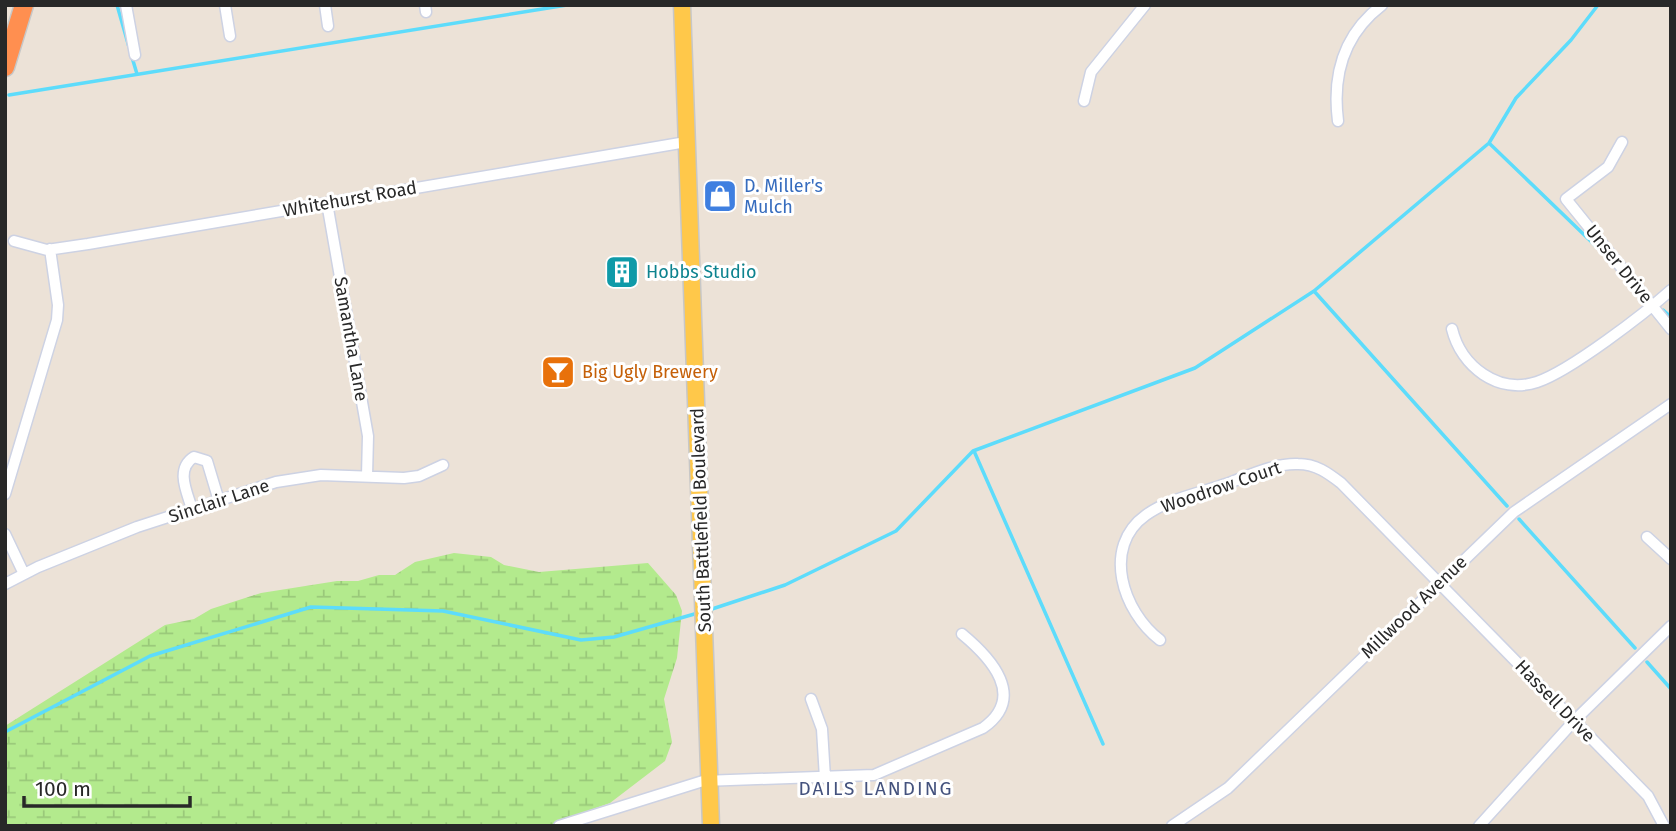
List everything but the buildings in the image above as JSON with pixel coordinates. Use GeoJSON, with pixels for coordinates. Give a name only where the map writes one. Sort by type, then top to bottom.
{"type":"FeatureCollection","features":[{"type":"Feature","properties":{"kind":"highway"},"geometry":{"type":"LineString","coordinates":[[5,67],[24,5]]}},
{"type":"Feature","properties":{"kind":"main road","name":"South Battlefield Boulevard"},"geometry":{"type":"LineString","coordinates":[[682,5],[711,826]]}},
{"type":"Feature","properties":{"kind":"street"},"geometry":{"type":"LineString","coordinates":[[126,5],[135,55]]}},
{"type":"Feature","properties":{"kind":"street"},"geometry":{"type":"LineString","coordinates":[[225,5],[230,36]]}},
{"type":"Feature","properties":{"kind":"street"},"geometry":{"type":"LineString","coordinates":[[325,5],[328,26]]}},
{"type":"Feature","properties":{"kind":"street"},"geometry":{"type":"LineString","coordinates":[[1084,101],[1090,72],[1145,5]]}},
{"type":"Feature","properties":{"kind":"street"},"geometry":{"type":"LineString","coordinates":[[1338,121],[1335,98],[1343,53],[1354,33],[1382,5]]}},
{"type":"Feature","properties":{"kind":"street","name":"Whitehurst Road"},"geometry":{"type":"LineString","coordinates":[[15,241],[34,249],[50,249],[686,142]]}},
{"type":"Feature","properties":{"kind":"street","name":"Unser Drive"},"geometry":{"type":"LineString","coordinates":[[1622,142],[1608,167],[1566,199],[1671,329]]}},
{"type":"Feature","properties":{"kind":"street","name":"Samantha Lane"},"geometry":{"type":"LineString","coordinates":[[327,202],[369,436],[367,477]]}},
{"type":"Feature","properties":{"kind":"street"},"geometry":{"type":"LineString","coordinates":[[5,494],[57,320],[58,305],[50,249]]}},
{"type":"Feature","properties":{"kind":"street"},"geometry":{"type":"LineString","coordinates":[[1452,329],[1460,351],[1479,372],[1500,383],[1522,385],[1546,379],[1653,306],[1671,290]]}},
{"type":"Feature","properties":{"kind":"street","name":"Millwood Avenue"},"geometry":{"type":"LineString","coordinates":[[1172,826],[1228,788],[1514,512],[1671,404]]}},
{"type":"Feature","properties":{"kind":"street"},"geometry":{"type":"LineString","coordinates":[[192,509],[183,473],[188,461],[194,457],[208,461],[219,501]]}},
{"type":"Feature","properties":{"kind":"street","name":"Woodrow Court"},"geometry":{"type":"LineString","coordinates":[[1160,640],[1137,614],[1123,587],[1121,553],[1133,528],[1154,510],[1282,465],[1298,463],[1325,471],[1439,582]]}},
{"type":"Feature","properties":{"kind":"street","name":"Sinclair Lane"},"geometry":{"type":"LineString","coordinates":[[5,584],[137,527],[301,478],[321,475],[419,476],[443,465]]}},
{"type":"Feature","properties":{"kind":"street"},"geometry":{"type":"LineString","coordinates":[[5,534],[24,574]]}},
{"type":"Feature","properties":{"kind":"street"},"geometry":{"type":"LineString","coordinates":[[1647,537],[1671,559]]}},
{"type":"Feature","properties":{"kind":"street","name":"Hassell Drive"},"geometry":{"type":"LineString","coordinates":[[1439,582],[1648,796],[1664,826]]}},
{"type":"Feature","properties":{"kind":"street"},"geometry":{"type":"LineString","coordinates":[[1479,826],[1574,721],[1671,626]]}},
{"type":"Feature","properties":{"kind":"street"},"geometry":{"type":"LineString","coordinates":[[559,826],[710,781],[874,775],[991,722],[1002,705],[1002,683],[991,661],[962,634]]}},
{"type":"Feature","properties":{"kind":"street"},"geometry":{"type":"LineString","coordinates":[[811,699],[822,729],[825,778]]}},
{"type":"Feature","properties":{"kind":"green space"},"geometry":{"type":"Polygon","coordinates":[[[454,553],[491,557],[504,565],[539,572],[648,563],[676,595],[682,611],[677,658],[664,699],[672,742],[665,761],[610,803],[573,816],[558,826],[5,826],[5,726],[165,625],[194,619],[211,609],[261,593],[337,581],[358,581],[379,575],[395,575],[415,562],[454,553]]]}},
{"type":"Feature","properties":{"kind":"waterway"},"geometry":{"type":"LineString","coordinates":[[117,5],[129,47]]}},
{"type":"Feature","properties":{"kind":"waterway"},"geometry":{"type":"LineString","coordinates":[[9,95],[567,5]]}},
{"type":"Feature","properties":{"kind":"waterway"},"geometry":{"type":"LineString","coordinates":[[709,610],[785,585],[896,531],[973,451],[1195,368],[1314,291],[1489,143],[1516,98],[1571,40],[1598,5]]}},
{"type":"Feature","properties":{"kind":"waterway"},"geometry":{"type":"LineString","coordinates":[[131,54],[137,74]]}},
{"type":"Feature","properties":{"kind":"waterway"},"geometry":{"type":"LineString","coordinates":[[1489,143],[1602,252]]}},
{"type":"Feature","properties":{"kind":"waterway"},"geometry":{"type":"LineString","coordinates":[[1314,291],[1507,506]]}},
{"type":"Feature","properties":{"kind":"waterway"},"geometry":{"type":"LineString","coordinates":[[1663,310],[1671,317]]}},
{"type":"Feature","properties":{"kind":"waterway"},"geometry":{"type":"LineString","coordinates":[[974,451],[1103,744]]}},
{"type":"Feature","properties":{"kind":"waterway"},"geometry":{"type":"LineString","coordinates":[[1519,519],[1635,648]]}},
{"type":"Feature","properties":{"kind":"waterway"},"geometry":{"type":"LineString","coordinates":[[5,732],[150,656],[311,607],[443,611],[581,640],[614,637],[698,613]]}},
{"type":"Feature","properties":{"kind":"waterway"},"geometry":{"type":"LineString","coordinates":[[1647,662],[1671,689]]}},
{"type":"Feature","properties":{"kind":"place","name":"D. Miller's Mulch"},"geometry":{"type":"Point","coordinates":[720,196]}},
{"type":"Feature","properties":{"kind":"place","name":"Hobbs Studio"},"geometry":{"type":"Point","coordinates":[622,272]}},
{"type":"Feature","properties":{"kind":"place","name":"Big Ugly Brewery"},"geometry":{"type":"Point","coordinates":[558,372]}},
{"type":"Feature","properties":{"kind":"district","name":"DAILS LANDING"},"geometry":{"type":"Point","coordinates":[876,788]}}]}
